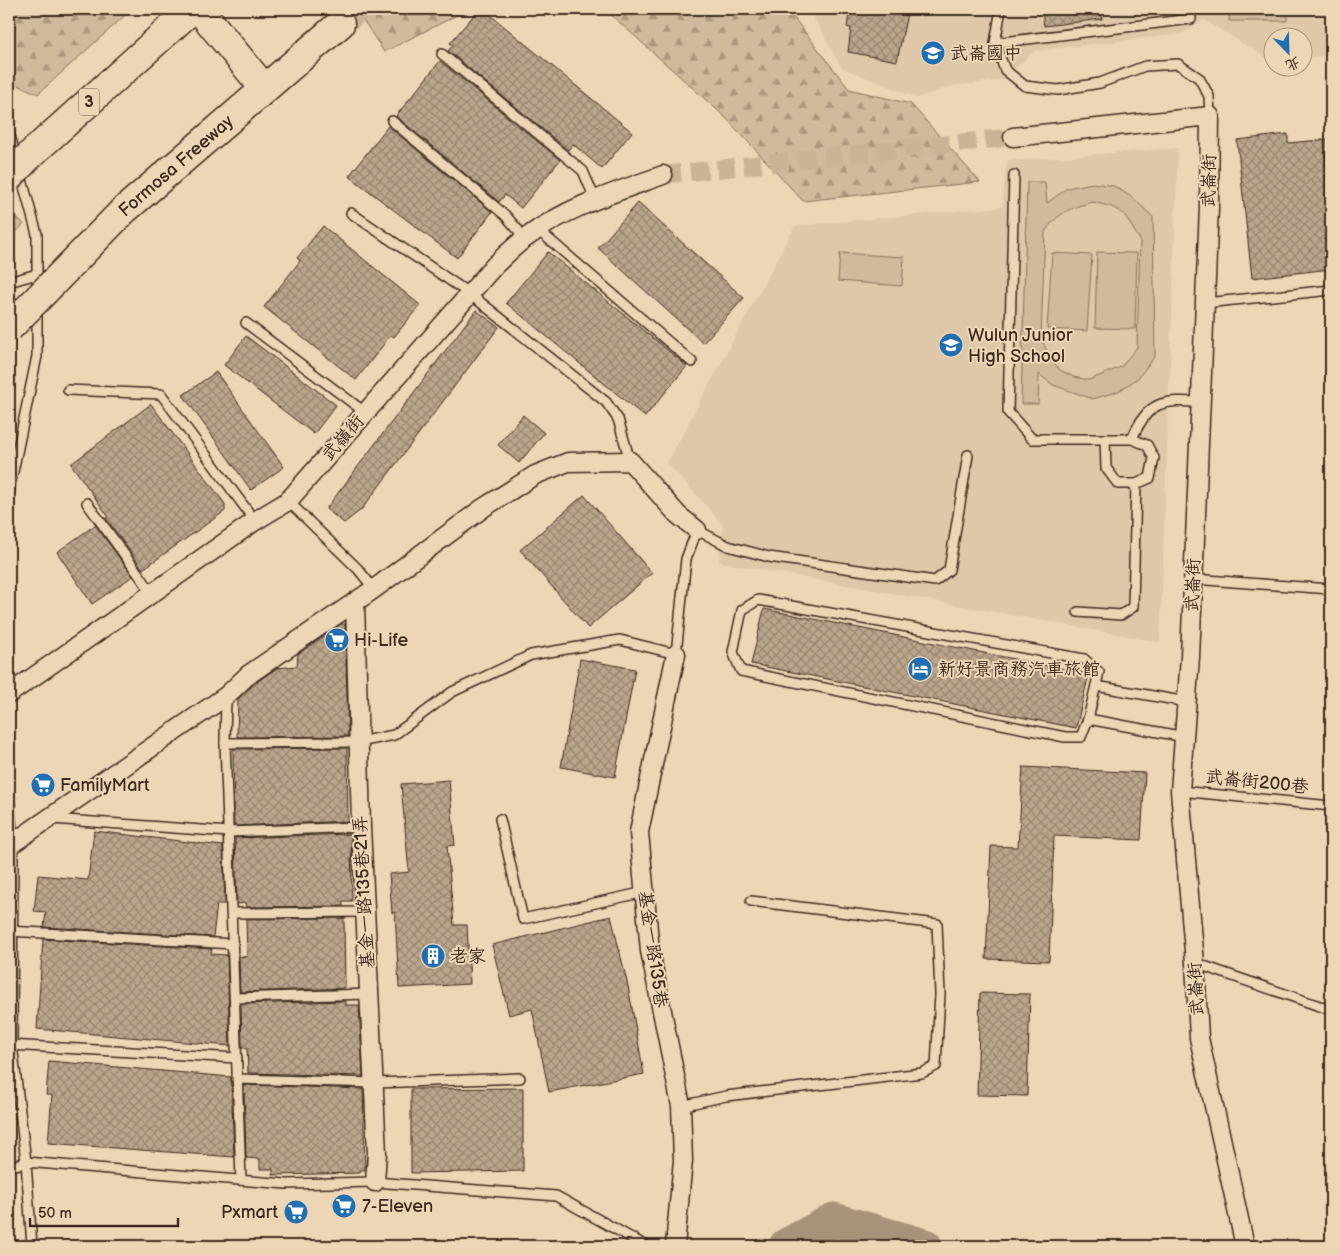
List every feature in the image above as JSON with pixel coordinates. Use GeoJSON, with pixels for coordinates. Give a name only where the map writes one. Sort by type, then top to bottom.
{"type":"FeatureCollection","features":[{"type":"Feature","properties":{"kind":"highway","name":"3"},"geometry":{"type":"LineString","coordinates":[[9,175],[192,9]]}},
{"type":"Feature","properties":{"kind":"highway"},"geometry":{"type":"LineString","coordinates":[[199,9],[264,88]]}},
{"type":"Feature","properties":{"kind":"highway","name":"Formosa Freeway"},"geometry":{"type":"LineString","coordinates":[[9,302],[122,212],[220,125],[340,24]]}},
{"type":"Feature","properties":{"kind":"highway"},"geometry":{"type":"LineString","coordinates":[[9,328],[122,212]]}},
{"type":"Feature","properties":{"kind":"street"},"geometry":{"type":"LineString","coordinates":[[1013,137],[1210,116]]}},
{"type":"Feature","properties":{"kind":"street","name":"武崙街"},"geometry":{"type":"LineString","coordinates":[[1210,116],[1205,304],[1193,579],[1185,737],[1180,791],[1195,963],[1199,1038],[1245,1246]]}},
{"type":"Feature","properties":{"kind":"street","name":"武嶺街"},"geometry":{"type":"LineString","coordinates":[[9,694],[255,521],[288,501],[495,265],[531,234],[595,199],[663,175]]}},
{"type":"Feature","properties":{"kind":"street"},"geometry":{"type":"LineString","coordinates":[[13,843],[226,696],[248,675],[374,589],[483,508],[535,475],[568,462],[630,461],[678,515],[697,530]]}},
{"type":"Feature","properties":{"kind":"street","name":"基金一路135巷21弄"},"geometry":{"type":"LineString","coordinates":[[355,602],[361,827],[377,1153],[375,1182]]}},
{"type":"Feature","properties":{"kind":"street","name":"基金一路135巷"},"geometry":{"type":"LineString","coordinates":[[675,1246],[683,1160],[681,1106],[650,952],[639,832],[676,654]]}},
{"type":"Feature","properties":{"kind":"lane"},"geometry":{"type":"LineString","coordinates":[[1001,9],[994,43],[1006,70],[1024,86],[1058,90],[1100,83],[1145,66],[1178,64],[1199,78],[1209,96],[1210,116]]}},
{"type":"Feature","properties":{"kind":"lane"},"geometry":{"type":"LineString","coordinates":[[994,43],[1191,19],[1191,9]]}},
{"type":"Feature","properties":{"kind":"lane"},"geometry":{"type":"LineString","coordinates":[[442,54],[583,171],[595,199]]}},
{"type":"Feature","properties":{"kind":"lane"},"geometry":{"type":"LineString","coordinates":[[392,121],[504,216],[531,234],[692,362]]}},
{"type":"Feature","properties":{"kind":"lane"},"geometry":{"type":"LineString","coordinates":[[9,132],[38,234],[37,356],[9,491]]}},
{"type":"Feature","properties":{"kind":"lane"},"geometry":{"type":"LineString","coordinates":[[1014,175],[1008,412],[1032,439],[1105,439],[1132,439],[1147,445],[1154,458],[1150,478],[1136,484],[1118,484],[1106,468],[1105,439]]}},
{"type":"Feature","properties":{"kind":"lane"},"geometry":{"type":"LineString","coordinates":[[351,213],[470,294],[606,402],[618,419],[630,461]]}},
{"type":"Feature","properties":{"kind":"lane"},"geometry":{"type":"LineString","coordinates":[[9,282],[37,274]]}},
{"type":"Feature","properties":{"kind":"lane"},"geometry":{"type":"LineString","coordinates":[[1205,304],[1331,290]]}},
{"type":"Feature","properties":{"kind":"lane"},"geometry":{"type":"LineString","coordinates":[[246,323],[366,413]]}},
{"type":"Feature","properties":{"kind":"lane"},"geometry":{"type":"LineString","coordinates":[[68,390],[161,394],[255,521]]}},
{"type":"Feature","properties":{"kind":"lane"},"geometry":{"type":"LineString","coordinates":[[1132,439],[1140,419],[1153,407],[1173,401],[1200,402]]}},
{"type":"Feature","properties":{"kind":"lane"},"geometry":{"type":"LineString","coordinates":[[225,744],[359,742],[394,735],[452,692],[531,655],[620,640],[676,654],[686,559],[697,530],[728,546],[769,557],[935,582],[949,570],[968,455]]}},
{"type":"Feature","properties":{"kind":"lane"},"geometry":{"type":"LineString","coordinates":[[1078,612],[1121,615],[1134,608],[1136,484]]}},
{"type":"Feature","properties":{"kind":"lane"},"geometry":{"type":"LineString","coordinates":[[288,501],[358,569],[374,589]]}},
{"type":"Feature","properties":{"kind":"lane"},"geometry":{"type":"LineString","coordinates":[[87,503],[153,594]]}},
{"type":"Feature","properties":{"kind":"lane"},"geometry":{"type":"LineString","coordinates":[[1193,579],[1331,589]]}},
{"type":"Feature","properties":{"kind":"lane"},"geometry":{"type":"LineString","coordinates":[[758,600],[1084,659],[1099,672],[1096,686],[1088,719],[1081,737],[1065,738],[741,671],[733,652],[742,610],[758,600]]}},
{"type":"Feature","properties":{"kind":"lane"},"geometry":{"type":"LineString","coordinates":[[1096,686],[1187,702]]}},
{"type":"Feature","properties":{"kind":"lane"},"geometry":{"type":"LineString","coordinates":[[226,696],[225,744],[241,1180]]}},
{"type":"Feature","properties":{"kind":"lane"},"geometry":{"type":"LineString","coordinates":[[1088,719],[1185,737]]}},
{"type":"Feature","properties":{"kind":"lane","name":"武崙街200巷"},"geometry":{"type":"LineString","coordinates":[[1180,791],[1331,806]]}},
{"type":"Feature","properties":{"kind":"lane"},"geometry":{"type":"LineString","coordinates":[[9,798],[13,843],[11,1045],[26,1162],[32,1246]]}},
{"type":"Feature","properties":{"kind":"lane"},"geometry":{"type":"LineString","coordinates":[[49,819],[229,832],[361,827]]}},
{"type":"Feature","properties":{"kind":"lane"},"geometry":{"type":"LineString","coordinates":[[500,819],[523,919],[644,892]]}},
{"type":"Feature","properties":{"kind":"lane"},"geometry":{"type":"LineString","coordinates":[[681,1106],[726,1096],[922,1074],[936,1066],[940,994],[937,924],[751,901]]}},
{"type":"Feature","properties":{"kind":"lane"},"geometry":{"type":"LineString","coordinates":[[232,913],[365,912]]}},
{"type":"Feature","properties":{"kind":"lane"},"geometry":{"type":"LineString","coordinates":[[11,931],[233,944]]}},
{"type":"Feature","properties":{"kind":"lane"},"geometry":{"type":"LineString","coordinates":[[1195,963],[1331,1010]]}},
{"type":"Feature","properties":{"kind":"lane"},"geometry":{"type":"LineString","coordinates":[[235,998],[369,994]]}},
{"type":"Feature","properties":{"kind":"lane"},"geometry":{"type":"LineString","coordinates":[[11,1045],[236,1058]]}},
{"type":"Feature","properties":{"kind":"lane"},"geometry":{"type":"LineString","coordinates":[[237,1079],[374,1083],[520,1078]]}},
{"type":"Feature","properties":{"kind":"lane"},"geometry":{"type":"LineString","coordinates":[[9,1167],[26,1162],[286,1184],[375,1182],[556,1196],[646,1246]]}},
{"type":"Feature","properties":{"kind":"shaded area","name":"武崙國中"},"geometry":{"type":"Polygon","coordinates":[[[809,9],[1331,9],[1331,56],[1312,57],[1312,28],[1262,28],[1262,55],[1204,20],[1181,34],[1034,51],[1003,80],[953,86],[917,98],[842,68],[809,9]]]}},
{"type":"Feature","properties":{"kind":"shaded area","name":"Wulun Junior High School"},"geometry":{"type":"Polygon","coordinates":[[[1178,148],[1160,642],[719,562],[723,525],[667,463],[795,226],[1002,207],[1007,161],[1178,148]]]}},
{"type":"Feature","properties":{"kind":"green space"},"geometry":{"type":"Polygon","coordinates":[[[9,9],[132,9],[38,94],[9,81],[9,9]]]}},
{"type":"Feature","properties":{"kind":"green space"},"geometry":{"type":"Polygon","coordinates":[[[356,9],[469,9],[384,52],[356,9]]]}},
{"type":"Feature","properties":{"kind":"green space"},"geometry":{"type":"Polygon","coordinates":[[[562,9],[787,9],[849,89],[911,104],[980,182],[803,201],[725,117],[609,13],[562,9]]]}},
{"type":"Feature","properties":{"kind":"green space"},"geometry":{"type":"Polygon","coordinates":[[[1230,9],[1288,9],[1287,21],[1229,21],[1230,9]]]}},
{"type":"Feature","properties":{"kind":"green space"},"geometry":{"type":"Polygon","coordinates":[[[1325,9],[1331,9],[1331,44],[1329,45],[1325,9]]]}},
{"type":"Feature","properties":{"kind":"green space"},"geometry":{"type":"Polygon","coordinates":[[[1027,182],[1045,182],[1047,203],[1067,188],[1093,183],[1114,186],[1133,198],[1153,217],[1155,356],[1138,378],[1119,391],[1093,399],[1053,385],[1039,374],[1038,404],[1021,404],[1027,182]],[[1093,202],[1078,206],[1060,215],[1045,232],[1041,338],[1050,358],[1060,370],[1074,377],[1089,380],[1121,367],[1137,347],[1140,240],[1124,214],[1112,207],[1093,202]]]}},
{"type":"Feature","properties":{"kind":"green space"},"geometry":{"type":"Polygon","coordinates":[[[9,209],[24,224],[9,240],[9,209]]]}},
{"type":"Feature","properties":{"kind":"green space"},"geometry":{"type":"Polygon","coordinates":[[[1097,252],[1137,253],[1135,329],[1095,328],[1097,252]]]}},
{"type":"Feature","properties":{"kind":"green space"},"geometry":{"type":"Polygon","coordinates":[[[840,253],[904,257],[902,286],[838,281],[840,253]]]}},
{"type":"Feature","properties":{"kind":"green space"},"geometry":{"type":"Polygon","coordinates":[[[1052,253],[1092,255],[1087,331],[1047,329],[1052,253]]]}},
{"type":"Feature","properties":{"kind":"building"},"geometry":{"type":"Polygon","coordinates":[[[479,9],[483,9],[632,132],[602,169],[573,144],[568,150],[448,51],[453,45],[450,43],[479,9]]]}},
{"type":"Feature","properties":{"kind":"building"},"geometry":{"type":"Polygon","coordinates":[[[850,9],[908,9],[897,61],[848,52],[851,28],[847,27],[850,9]]]}},
{"type":"Feature","properties":{"kind":"building"},"geometry":{"type":"Polygon","coordinates":[[[1042,9],[1101,9],[1102,19],[1044,26],[1042,9]]]}},
{"type":"Feature","properties":{"kind":"building"},"geometry":{"type":"Polygon","coordinates":[[[440,61],[560,160],[521,208],[505,195],[499,202],[396,116],[440,61]]]}},
{"type":"Feature","properties":{"kind":"building"},"geometry":{"type":"Polygon","coordinates":[[[388,126],[492,212],[457,258],[349,176],[388,126]]]}},
{"type":"Feature","properties":{"kind":"building"},"geometry":{"type":"Polygon","coordinates":[[[1288,134],[1288,143],[1331,139],[1331,269],[1252,278],[1237,140],[1288,134]]]}},
{"type":"Feature","properties":{"kind":"building"},"geometry":{"type":"Polygon","coordinates":[[[638,203],[744,298],[703,343],[598,248],[638,203]]]}},
{"type":"Feature","properties":{"kind":"building"},"geometry":{"type":"Polygon","coordinates":[[[323,226],[420,305],[394,337],[391,335],[356,380],[264,307],[300,261],[297,258],[323,226]]]}},
{"type":"Feature","properties":{"kind":"building"},"geometry":{"type":"Polygon","coordinates":[[[548,252],[687,366],[645,417],[506,303],[548,252]]]}},
{"type":"Feature","properties":{"kind":"building"},"geometry":{"type":"Polygon","coordinates":[[[476,310],[499,327],[362,509],[344,523],[326,509],[476,310]]]}},
{"type":"Feature","properties":{"kind":"building"},"geometry":{"type":"Polygon","coordinates":[[[246,336],[336,405],[314,434],[224,365],[246,336]]]}},
{"type":"Feature","properties":{"kind":"building"},"geometry":{"type":"Polygon","coordinates":[[[216,372],[284,467],[251,490],[183,395],[216,372]]]}},
{"type":"Feature","properties":{"kind":"building"},"geometry":{"type":"Polygon","coordinates":[[[151,404],[225,504],[225,511],[143,569],[106,518],[108,516],[71,464],[151,404]]]}},
{"type":"Feature","properties":{"kind":"building"},"geometry":{"type":"Polygon","coordinates":[[[523,415],[544,433],[519,463],[498,445],[523,415]]]}},
{"type":"Feature","properties":{"kind":"building"},"geometry":{"type":"Polygon","coordinates":[[[584,495],[652,573],[588,628],[520,550],[584,495]]]}},
{"type":"Feature","properties":{"kind":"building"},"geometry":{"type":"Polygon","coordinates":[[[95,525],[133,576],[92,604],[57,552],[95,525]]]}},
{"type":"Feature","properties":{"kind":"building","name":"新好景商務汽車旅館"},"geometry":{"type":"Polygon","coordinates":[[[764,609],[1089,674],[1076,728],[751,664],[764,609]]]}},
{"type":"Feature","properties":{"kind":"building"},"geometry":{"type":"Polygon","coordinates":[[[341,624],[345,624],[348,736],[237,737],[238,699],[255,683],[277,668],[297,666],[298,654],[341,624]]]}},
{"type":"Feature","properties":{"kind":"building"},"geometry":{"type":"Polygon","coordinates":[[[580,659],[635,669],[615,777],[561,767],[580,659]]]}},
{"type":"Feature","properties":{"kind":"building"},"geometry":{"type":"Polygon","coordinates":[[[347,748],[348,821],[234,826],[233,749],[347,748]]]}},
{"type":"Feature","properties":{"kind":"building"},"geometry":{"type":"Polygon","coordinates":[[[1023,767],[1145,773],[1141,840],[1054,836],[1049,961],[986,959],[991,846],[1018,847],[1023,767]]]}},
{"type":"Feature","properties":{"kind":"building"},"geometry":{"type":"Polygon","coordinates":[[[449,780],[455,845],[447,846],[454,925],[467,925],[470,984],[399,988],[395,912],[392,913],[389,874],[409,872],[401,784],[449,780]]]}},
{"type":"Feature","properties":{"kind":"building"},"geometry":{"type":"Polygon","coordinates":[[[94,831],[223,846],[225,904],[217,904],[213,937],[44,927],[46,912],[34,911],[38,875],[88,880],[94,831]]]}},
{"type":"Feature","properties":{"kind":"building"},"geometry":{"type":"Polygon","coordinates":[[[351,834],[352,901],[343,901],[343,906],[246,907],[245,903],[237,904],[235,838],[351,834]]]}},
{"type":"Feature","properties":{"kind":"building"},"geometry":{"type":"Polygon","coordinates":[[[611,916],[628,986],[644,1074],[549,1092],[532,1009],[509,1015],[492,945],[611,916]]]}},
{"type":"Feature","properties":{"kind":"building"},"geometry":{"type":"Polygon","coordinates":[[[344,918],[345,988],[240,992],[239,956],[247,957],[246,919],[344,918]]]}},
{"type":"Feature","properties":{"kind":"building"},"geometry":{"type":"Polygon","coordinates":[[[43,939],[212,949],[211,954],[227,955],[230,1046],[37,1029],[43,939]]]}},
{"type":"Feature","properties":{"kind":"building"},"geometry":{"type":"Polygon","coordinates":[[[980,993],[1030,994],[1027,1096],[977,1095],[980,993]]]}},
{"type":"Feature","properties":{"kind":"building"},"geometry":{"type":"Polygon","coordinates":[[[346,1001],[346,1005],[359,1005],[363,1076],[248,1073],[247,1048],[242,1048],[241,1004],[346,1001]]]}},
{"type":"Feature","properties":{"kind":"building"},"geometry":{"type":"Polygon","coordinates":[[[49,1061],[231,1077],[234,1157],[48,1143],[52,1095],[46,1095],[49,1061]]]}},
{"type":"Feature","properties":{"kind":"building"},"geometry":{"type":"Polygon","coordinates":[[[244,1085],[363,1089],[365,1170],[361,1170],[360,1173],[273,1175],[273,1169],[260,1169],[260,1159],[246,1158],[244,1085]]]}},
{"type":"Feature","properties":{"kind":"building"},"geometry":{"type":"Polygon","coordinates":[[[523,1088],[523,1171],[411,1173],[411,1089],[523,1088]]]}},
{"type":"Feature","properties":{"kind":"waterway"},"geometry":{"type":"LineString","coordinates":[[786,1246],[834,1220],[925,1246]]}},
{"type":"Feature","properties":{"kind":"tunnel"},"geometry":{"type":"LineString","coordinates":[[340,24],[357,9]]}},
{"type":"Feature","properties":{"kind":"tunnel"},"geometry":{"type":"LineString","coordinates":[[663,175],[1013,137]]}},
{"type":"Feature","properties":{"kind":"place","name":"武崙國中"},"geometry":{"type":"Point","coordinates":[933,53]}},
{"type":"Feature","properties":{"kind":"place","name":"Wulun Junior High School"},"geometry":{"type":"Point","coordinates":[951,345]}},
{"type":"Feature","properties":{"kind":"place","name":"Hi-Life"},"geometry":{"type":"Point","coordinates":[337,640]}},
{"type":"Feature","properties":{"kind":"place","name":"新好景商務汽車旅館"},"geometry":{"type":"Point","coordinates":[920,669]}},
{"type":"Feature","properties":{"kind":"place","name":"FamilyMart"},"geometry":{"type":"Point","coordinates":[43,785]}},
{"type":"Feature","properties":{"kind":"place","name":"老家"},"geometry":{"type":"Point","coordinates":[433,956]}},
{"type":"Feature","properties":{"kind":"place","name":"7-Eleven"},"geometry":{"type":"Point","coordinates":[344,1206]}},
{"type":"Feature","properties":{"kind":"place","name":"Pxmart"},"geometry":{"type":"Point","coordinates":[296,1212]}}]}
